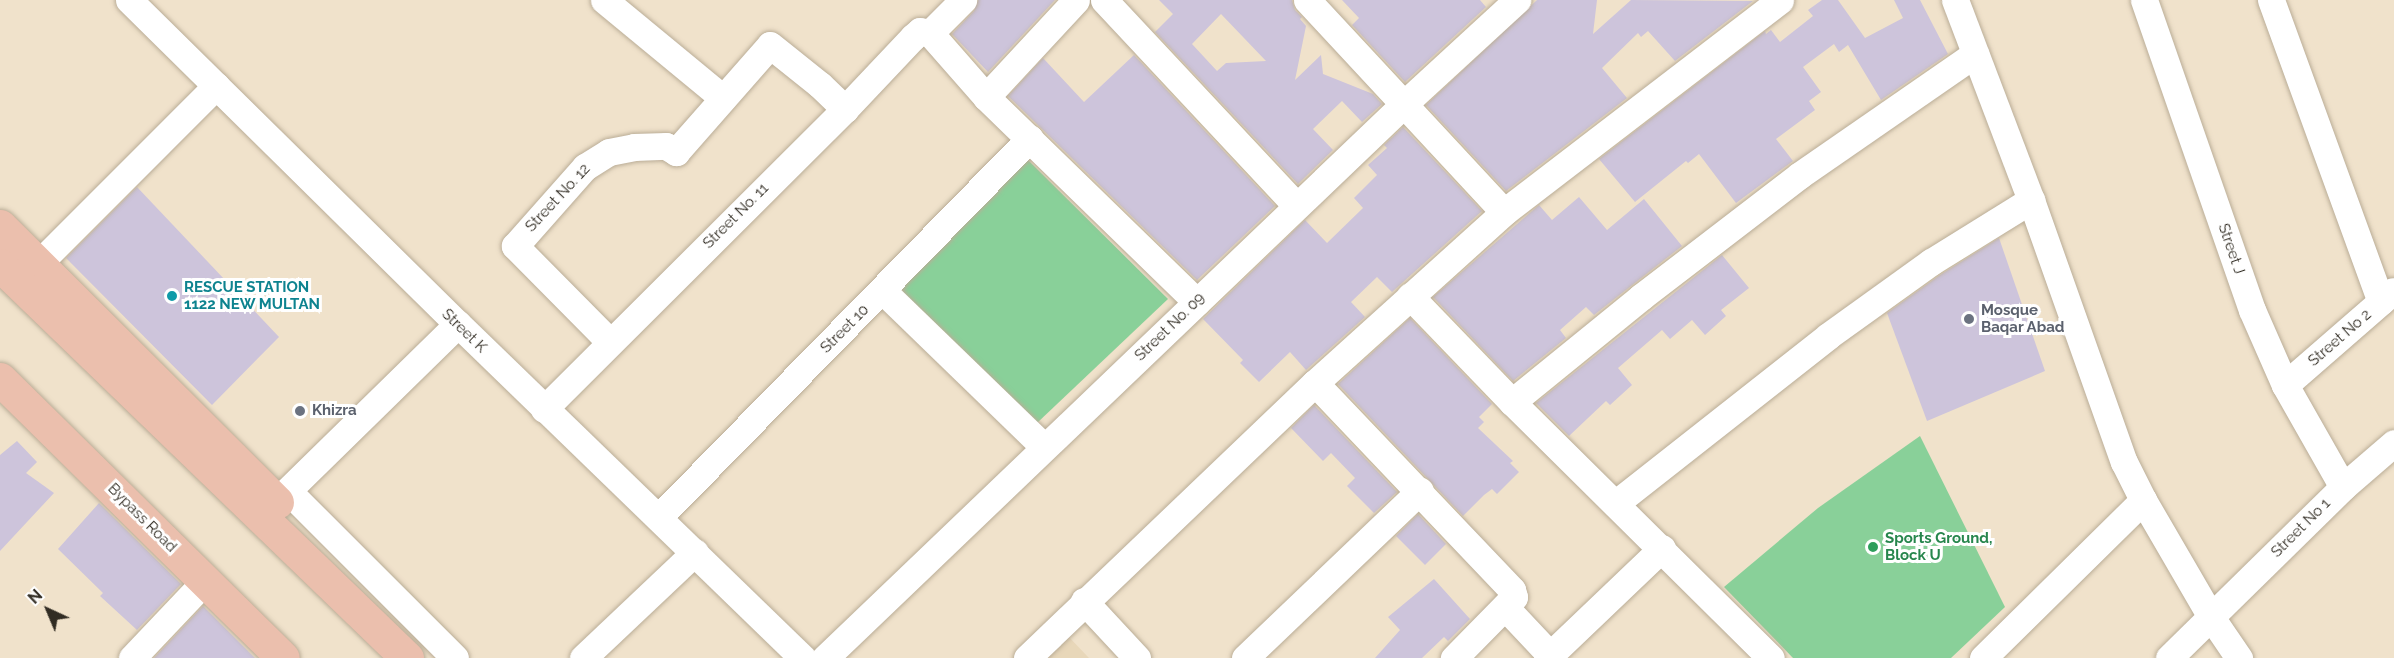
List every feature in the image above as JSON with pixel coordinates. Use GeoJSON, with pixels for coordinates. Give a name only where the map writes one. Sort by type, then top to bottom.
{"type":"FeatureCollection","features":[{"type":"Feature","properties":{"kind":"main road"},"geometry":{"type":"LineString","coordinates":[[0,226],[282,496],[333,587]]}},
{"type":"Feature","properties":{"kind":"main road"},"geometry":{"type":"LineString","coordinates":[[0,265],[406,658]]}},
{"type":"Feature","properties":{"kind":"main road","name":"Bypass Road"},"geometry":{"type":"LineString","coordinates":[[0,379],[283,658]]}},
{"type":"Feature","properties":{"kind":"street","name":"Street K"},"geometry":{"type":"LineString","coordinates":[[129,0],[544,409],[659,517],[803,658]]}},
{"type":"Feature","properties":{"kind":"street"},"geometry":{"type":"LineString","coordinates":[[604,0],[723,98]]}},
{"type":"Feature","properties":{"kind":"street","name":"Street No. 11"},"geometry":{"type":"LineString","coordinates":[[544,409],[609,341],[845,109],[913,37],[920,31],[930,33],[963,0]]}},
{"type":"Feature","properties":{"kind":"street"},"geometry":{"type":"LineString","coordinates":[[986,97],[1076,0]]}},
{"type":"Feature","properties":{"kind":"street"},"geometry":{"type":"LineString","coordinates":[[1104,0],[1297,206]]}},
{"type":"Feature","properties":{"kind":"street"},"geometry":{"type":"LineString","coordinates":[[1307,0],[1503,212]]}},
{"type":"Feature","properties":{"kind":"street"},"geometry":{"type":"LineString","coordinates":[[1027,658],[1084,601],[1315,383],[1503,212],[1778,0]]}},
{"type":"Feature","properties":{"kind":"street"},"geometry":{"type":"LineString","coordinates":[[1955,0],[2031,200],[2124,462],[2143,500],[2211,617],[2239,658]]}},
{"type":"Feature","properties":{"kind":"street","name":"Street J"},"geometry":{"type":"LineString","coordinates":[[2144,0],[2252,310],[2285,385],[2343,487]]}},
{"type":"Feature","properties":{"kind":"street"},"geometry":{"type":"LineString","coordinates":[[2271,0],[2387,296]]}},
{"type":"Feature","properties":{"kind":"street","name":"Street No. 09"},"geometry":{"type":"LineString","coordinates":[[825,658],[1513,1]]}},
{"type":"Feature","properties":{"kind":"street"},"geometry":{"type":"LineString","coordinates":[[930,33],[986,97],[1197,302]]}},
{"type":"Feature","properties":{"kind":"street","name":"Street No. 12"},"geometry":{"type":"LineString","coordinates":[[609,341],[515,246],[585,167],[609,152],[634,147],[666,146],[676,152],[695,127],[770,45],[813,79],[845,109]]}},
{"type":"Feature","properties":{"kind":"street"},"geometry":{"type":"LineString","coordinates":[[1512,402],[1641,297],[1800,175],[1975,54]]}},
{"type":"Feature","properties":{"kind":"street"},"geometry":{"type":"LineString","coordinates":[[38,264],[216,86]]}},
{"type":"Feature","properties":{"kind":"street","name":"Street 10"},"geometry":{"type":"LineString","coordinates":[[659,517],[883,291],[1030,138]]}},
{"type":"Feature","properties":{"kind":"street"},"geometry":{"type":"LineString","coordinates":[[1616,503],[1828,336],[1931,262],[2031,200]]}},
{"type":"Feature","properties":{"kind":"street"},"geometry":{"type":"LineString","coordinates":[[883,291],[1044,447]]}},
{"type":"Feature","properties":{"kind":"street"},"geometry":{"type":"LineString","coordinates":[[1410,296],[1512,402],[1771,658]]}},
{"type":"Feature","properties":{"kind":"street","name":"Street No 2"},"geometry":{"type":"LineString","coordinates":[[2285,385],[2387,296]]}},
{"type":"Feature","properties":{"kind":"street"},"geometry":{"type":"LineString","coordinates":[[454,658],[282,496],[458,324]]}},
{"type":"Feature","properties":{"kind":"street"},"geometry":{"type":"LineString","coordinates":[[1315,383],[1512,590],[1514,597],[1454,658]]}},
{"type":"Feature","properties":{"kind":"street","name":"Street No 1"},"geometry":{"type":"LineString","coordinates":[[2169,658],[2343,487],[2394,443]]}},
{"type":"Feature","properties":{"kind":"street"},"geometry":{"type":"LineString","coordinates":[[1245,658],[1420,491]]}},
{"type":"Feature","properties":{"kind":"street"},"geometry":{"type":"LineString","coordinates":[[1983,658],[2143,500]]}},
{"type":"Feature","properties":{"kind":"street"},"geometry":{"type":"LineString","coordinates":[[1505,607],[1549,657],[1662,548]]}},
{"type":"Feature","properties":{"kind":"street"},"geometry":{"type":"LineString","coordinates":[[583,658],[695,552]]}},
{"type":"Feature","properties":{"kind":"street"},"geometry":{"type":"LineString","coordinates":[[132,658],[205,581]]}},
{"type":"Feature","properties":{"kind":"street"},"geometry":{"type":"LineString","coordinates":[[1084,601],[1137,658]]}},
{"type":"Feature","properties":{"kind":"shaded area"},"geometry":{"type":"Polygon","coordinates":[[[1067,635],[1089,658],[1044,658],[1067,635]]]}},
{"type":"Feature","properties":{"kind":"green space"},"geometry":{"type":"Polygon","coordinates":[[[1028,160],[1168,299],[1037,423],[898,289],[1028,160]]]}},
{"type":"Feature","properties":{"kind":"green space","name":"Sports Ground, Block U"},"geometry":{"type":"Polygon","coordinates":[[[1920,436],[2005,607],[1951,658],[1793,658],[1724,587],[1818,508],[1920,436]]]}},
{"type":"Feature","properties":{"kind":"building"},"geometry":{"type":"Polygon","coordinates":[[[978,0],[1055,0],[988,72],[952,34],[974,11],[978,0]]]}},
{"type":"Feature","properties":{"kind":"building"},"geometry":{"type":"Polygon","coordinates":[[[1159,0],[1292,0],[1295,10],[1302,17],[1300,19],[1306,26],[1295,80],[1321,55],[1323,74],[1373,94],[1382,104],[1362,122],[1342,101],[1313,129],[1333,150],[1298,184],[1155,32],[1173,14],[1159,0]],[[1221,14],[1192,44],[1217,71],[1226,63],[1266,61],[1221,14]]]}},
{"type":"Feature","properties":{"kind":"building"},"geometry":{"type":"Polygon","coordinates":[[[1342,0],[1480,0],[1486,7],[1405,82],[1352,25],[1359,18],[1342,0]]]}},
{"type":"Feature","properties":{"kind":"building"},"geometry":{"type":"Polygon","coordinates":[[[1537,0],[1597,0],[1593,34],[1631,0],[1753,1],[1675,61],[1648,31],[1641,37],[1638,33],[1602,68],[1627,98],[1506,191],[1426,105],[1537,0]]]}},
{"type":"Feature","properties":{"kind":"building"},"geometry":{"type":"Polygon","coordinates":[[[1822,0],[1838,0],[1865,38],[1903,18],[1894,0],[1920,0],[1948,54],[1881,100],[1848,45],[1839,52],[1834,44],[1803,67],[1821,92],[1809,101],[1815,110],[1776,139],[1793,161],[1736,203],[1699,154],[1688,163],[1686,161],[1635,202],[1599,159],[1765,31],[1766,34],[1771,30],[1780,42],[1813,16],[1808,10],[1822,0]]]}},
{"type":"Feature","properties":{"kind":"building"},"geometry":{"type":"Polygon","coordinates":[[[1134,55],[1275,206],[1197,280],[1008,96],[1043,58],[1084,102],[1134,55]]]}},
{"type":"Feature","properties":{"kind":"building"},"geometry":{"type":"Polygon","coordinates":[[[1403,127],[1482,211],[1392,292],[1377,277],[1351,302],[1365,317],[1306,370],[1290,352],[1259,382],[1240,363],[1243,360],[1203,319],[1305,220],[1327,243],[1363,208],[1354,198],[1377,175],[1368,165],[1387,148],[1384,145],[1403,127]]]}},
{"type":"Feature","properties":{"kind":"building","name":"RESCUE STATION 1122 NEW MULTAN"},"geometry":{"type":"Polygon","coordinates":[[[137,187],[279,337],[212,405],[66,258],[137,187]]]}},
{"type":"Feature","properties":{"kind":"building"},"geometry":{"type":"Polygon","coordinates":[[[1579,197],[1607,230],[1644,199],[1682,246],[1594,315],[1586,307],[1560,330],[1566,338],[1513,381],[1433,297],[1539,205],[1552,220],[1579,197]]]}},
{"type":"Feature","properties":{"kind":"building"},"geometry":{"type":"Polygon","coordinates":[[[1999,238],[2045,371],[1927,421],[1887,313],[1940,275],[1999,238]]]}},
{"type":"Feature","properties":{"kind":"building"},"geometry":{"type":"Polygon","coordinates":[[[1722,255],[1749,288],[1721,310],[1726,316],[1705,335],[1692,320],[1670,339],[1662,330],[1618,368],[1632,385],[1610,405],[1606,401],[1569,436],[1536,403],[1722,255]]]}},
{"type":"Feature","properties":{"kind":"building"},"geometry":{"type":"Polygon","coordinates":[[[1410,318],[1492,404],[1479,417],[1484,422],[1478,428],[1513,461],[1510,463],[1519,472],[1497,494],[1492,489],[1463,516],[1338,384],[1410,318]]]}},
{"type":"Feature","properties":{"kind":"building"},"geometry":{"type":"Polygon","coordinates":[[[1314,405],[1397,492],[1374,513],[1347,486],[1355,478],[1331,453],[1323,461],[1291,428],[1314,405]]]}},
{"type":"Feature","properties":{"kind":"building"},"geometry":{"type":"Polygon","coordinates":[[[17,441],[37,462],[26,473],[54,493],[0,551],[0,455],[17,441]]]}},
{"type":"Feature","properties":{"kind":"building"},"geometry":{"type":"Polygon","coordinates":[[[99,503],[181,584],[137,630],[100,596],[103,593],[58,549],[99,503]]]}},
{"type":"Feature","properties":{"kind":"building"},"geometry":{"type":"Polygon","coordinates":[[[1418,514],[1446,544],[1425,565],[1396,536],[1418,514]]]}},
{"type":"Feature","properties":{"kind":"building"},"geometry":{"type":"Polygon","coordinates":[[[1434,579],[1470,619],[1448,641],[1444,637],[1422,658],[1375,658],[1400,630],[1388,617],[1434,579]]]}},
{"type":"Feature","properties":{"kind":"building"},"geometry":{"type":"Polygon","coordinates":[[[203,606],[255,658],[154,658],[203,606]]]}},
{"type":"Feature","properties":{"kind":"place","name":"RESCUE STATION 1122 NEW MULTAN"},"geometry":{"type":"Point","coordinates":[172,296]}},
{"type":"Feature","properties":{"kind":"place","name":"Mosque Baqar Abad"},"geometry":{"type":"Point","coordinates":[1969,319]}},
{"type":"Feature","properties":{"kind":"place","name":"Khizra"},"geometry":{"type":"Point","coordinates":[300,411]}},
{"type":"Feature","properties":{"kind":"place","name":"Sports Ground, Block U"},"geometry":{"type":"Point","coordinates":[1873,547]}}]}
